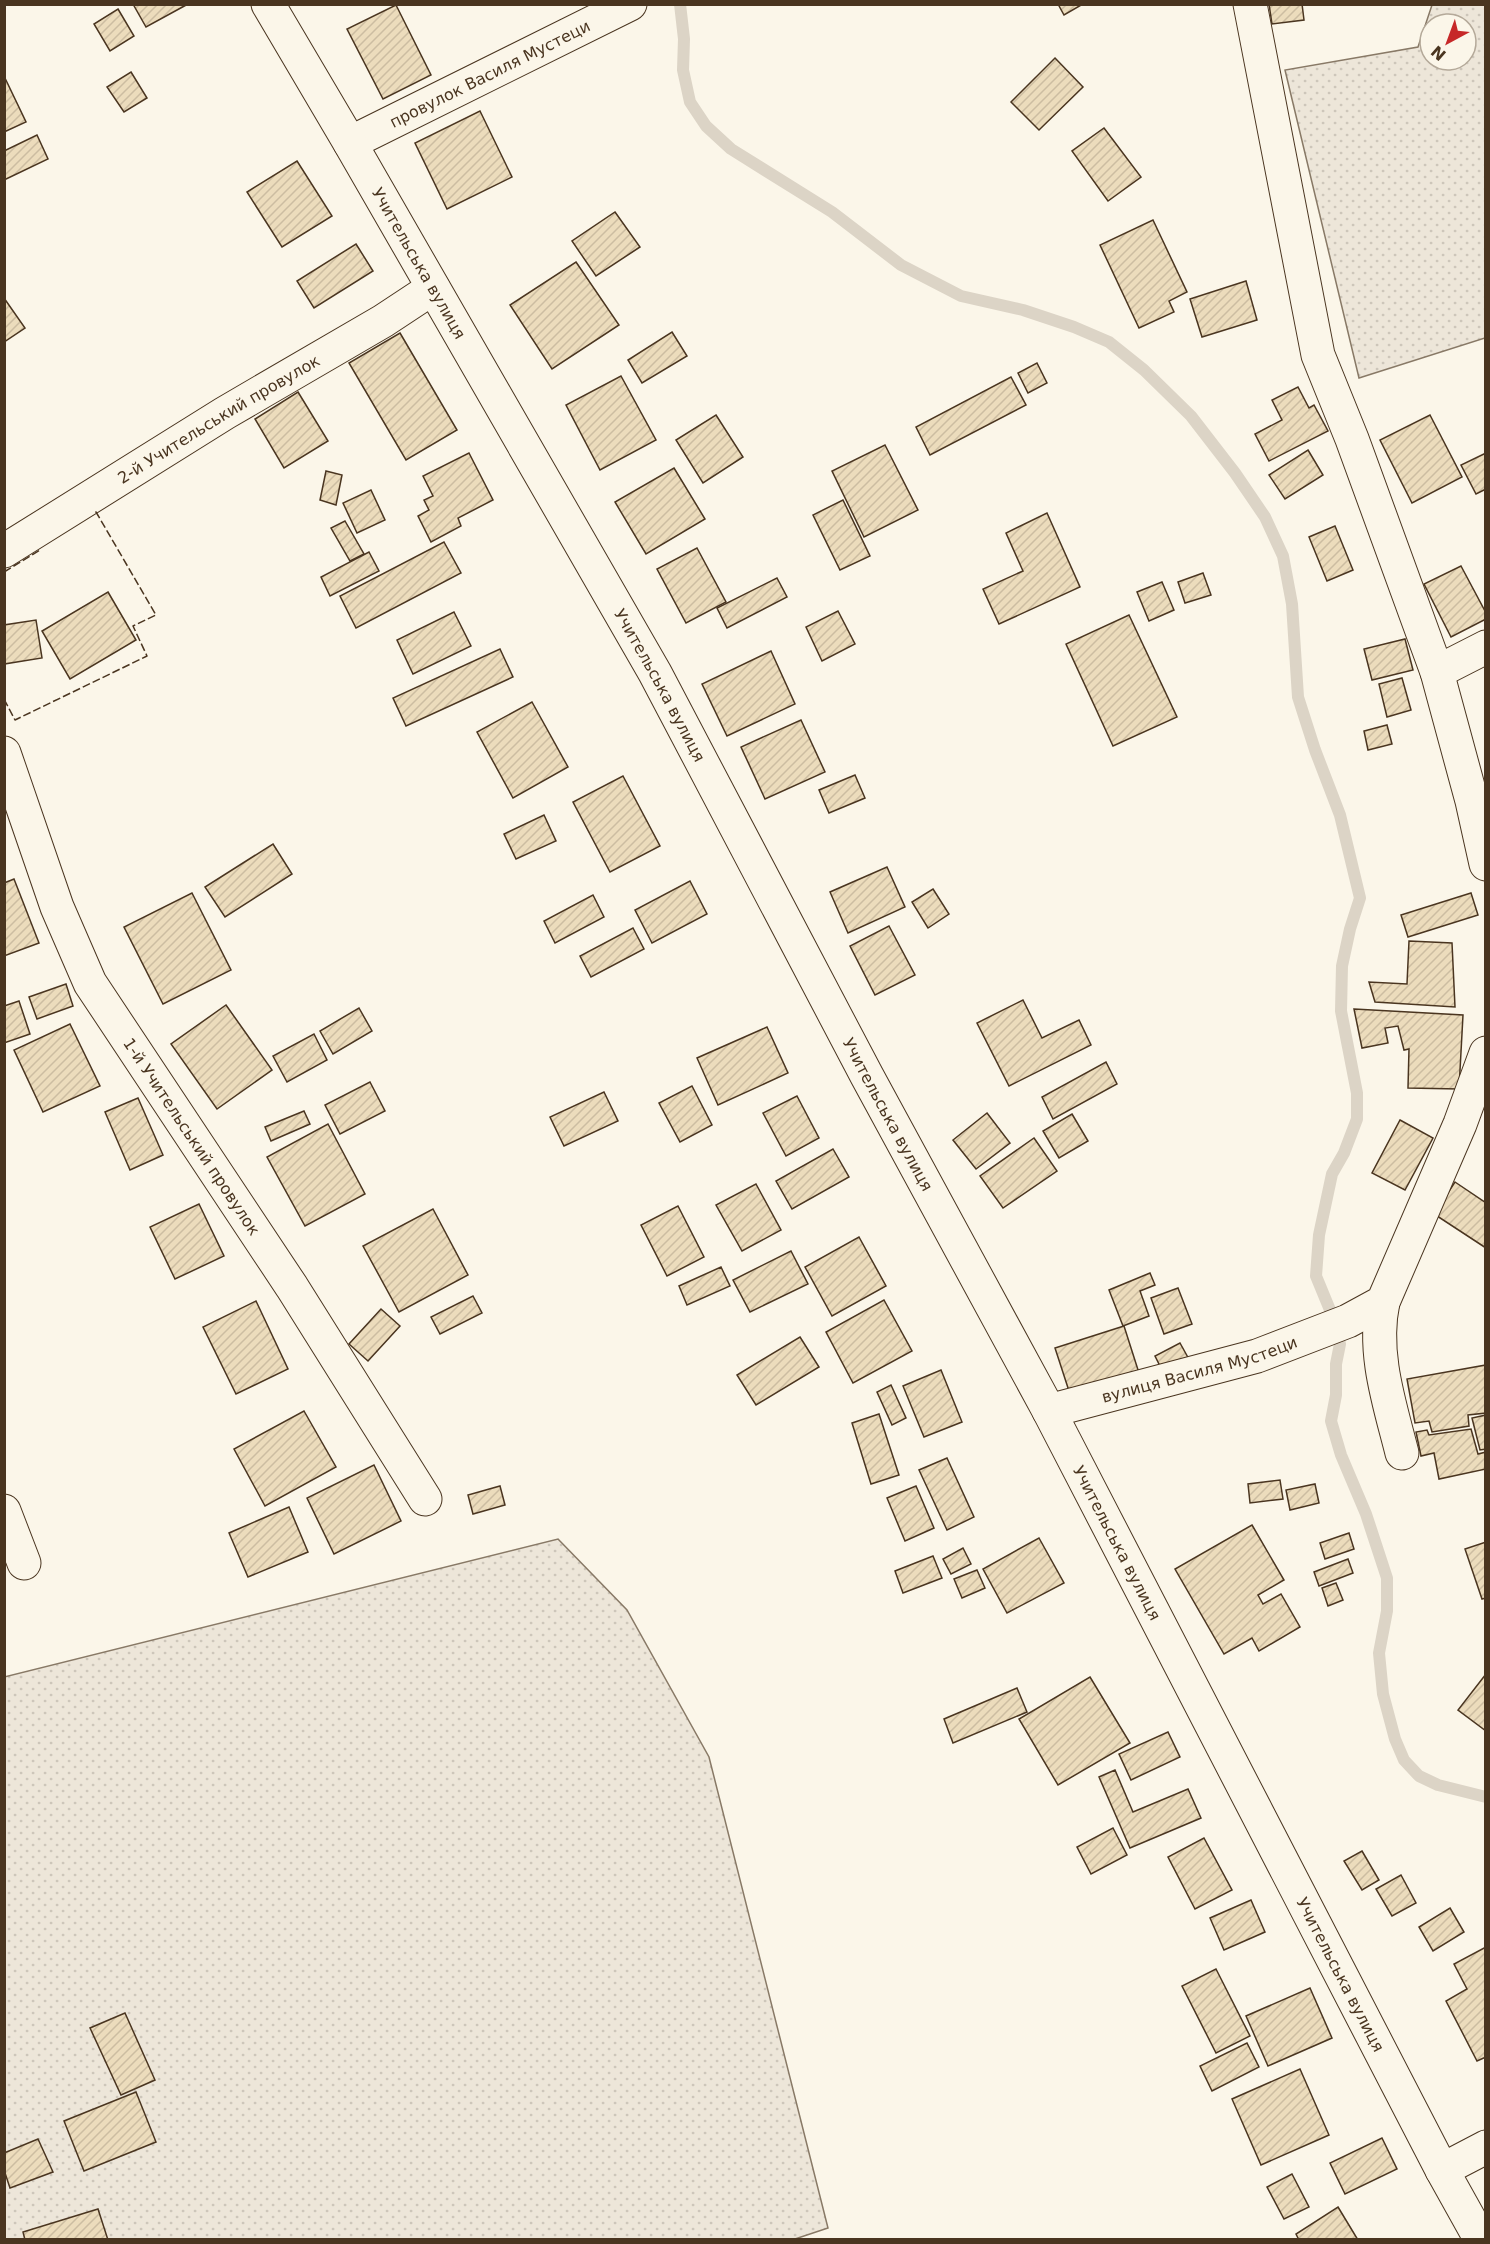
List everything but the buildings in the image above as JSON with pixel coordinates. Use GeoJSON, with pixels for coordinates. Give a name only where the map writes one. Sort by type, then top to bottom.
{"type":"FeatureCollection","features":[{"type":"Feature","properties":{"kind":"street","name":"Учительська вулиця"},"geometry":{"type":"LineString","coordinates":[[268,4],[655,674],[862,1066],[1049,1412],[1442,2170],[1481,2240]]}},
{"type":"Feature","properties":{"kind":"street","name":"провулок Василя Мустеци"},"geometry":{"type":"LineString","coordinates":[[350,143],[630,4]]}},
{"type":"Feature","properties":{"kind":"street"},"geometry":{"type":"LineString","coordinates":[[1250,4],[1318,356],[1352,439],[1437,672],[1472,801],[1485,864]]}},
{"type":"Feature","properties":{"kind":"street","name":"2-й Учительський провулок"},"geometry":{"type":"LineString","coordinates":[[4,551],[225,413],[383,321],[433,288]]}},
{"type":"Feature","properties":{"kind":"street"},"geometry":{"type":"LineString","coordinates":[[1437,672],[1485,647]]}},
{"type":"Feature","properties":{"kind":"street","name":"1-й Учительський провулок"},"geometry":{"type":"LineString","coordinates":[[4,753],[57,907],[90,983],[292,1287],[424,1499]]}},
{"type":"Feature","properties":{"kind":"street"},"geometry":{"type":"LineString","coordinates":[[1402,1454],[1387,1394],[1380,1351],[1379,1319],[1383,1302],[1460,1124],[1485,1053]]}},
{"type":"Feature","properties":{"kind":"street","name":"вулиця Василя Мустеци"},"geometry":{"type":"LineString","coordinates":[[1049,1412],[1257,1356],[1336,1325],[1383,1302]]}},
{"type":"Feature","properties":{"kind":"street"},"geometry":{"type":"LineString","coordinates":[[4,1511],[24,1563]]}},
{"type":"Feature","properties":{"kind":"street"},"geometry":{"type":"LineString","coordinates":[[1442,2170],[1485,2147]]}},
{"type":"Feature","properties":{"kind":"shaded area"},"geometry":{"type":"Polygon","coordinates":[[[1432,5],[1485,5],[1485,338],[1359,378],[1285,70],[1418,47],[1418,72],[1478,72],[1478,12],[1430,12],[1432,5]]]}},
{"type":"Feature","properties":{"kind":"shaded area"},"geometry":{"type":"Polygon","coordinates":[[[558,1539],[627,1610],[709,1757],[828,2228],[792,2240],[5,2239],[4,1677],[558,1539]]]}},
{"type":"Feature","properties":{"kind":"waterway"},"geometry":{"type":"LineString","coordinates":[[680,4],[684,39],[683,70],[690,102],[706,126],[731,149],[832,212],[901,265],[961,296],[1023,310],[1074,327],[1109,342],[1144,370],[1191,416],[1235,473],[1265,517],[1283,556],[1292,604],[1298,697],[1340,815],[1360,898],[1342,966],[1341,1011],[1357,1093],[1357,1119],[1344,1153],[1332,1174],[1319,1235],[1316,1276],[1330,1310],[1340,1344],[1336,1364],[1336,1395],[1331,1421],[1341,1455],[1366,1514],[1387,1578],[1387,1611],[1379,1653],[1383,1694],[1395,1739],[1404,1760],[1419,1776],[1438,1785],[1486,1797]]}},
{"type":"Feature","properties":{"kind":"fence"},"geometry":{"type":"LineString","coordinates":[[4,699],[15,720],[147,656],[133,626],[156,615],[95,513]]}},
{"type":"Feature","properties":{"kind":"fence"},"geometry":{"type":"LineString","coordinates":[[4,572],[40,550]]}}]}
